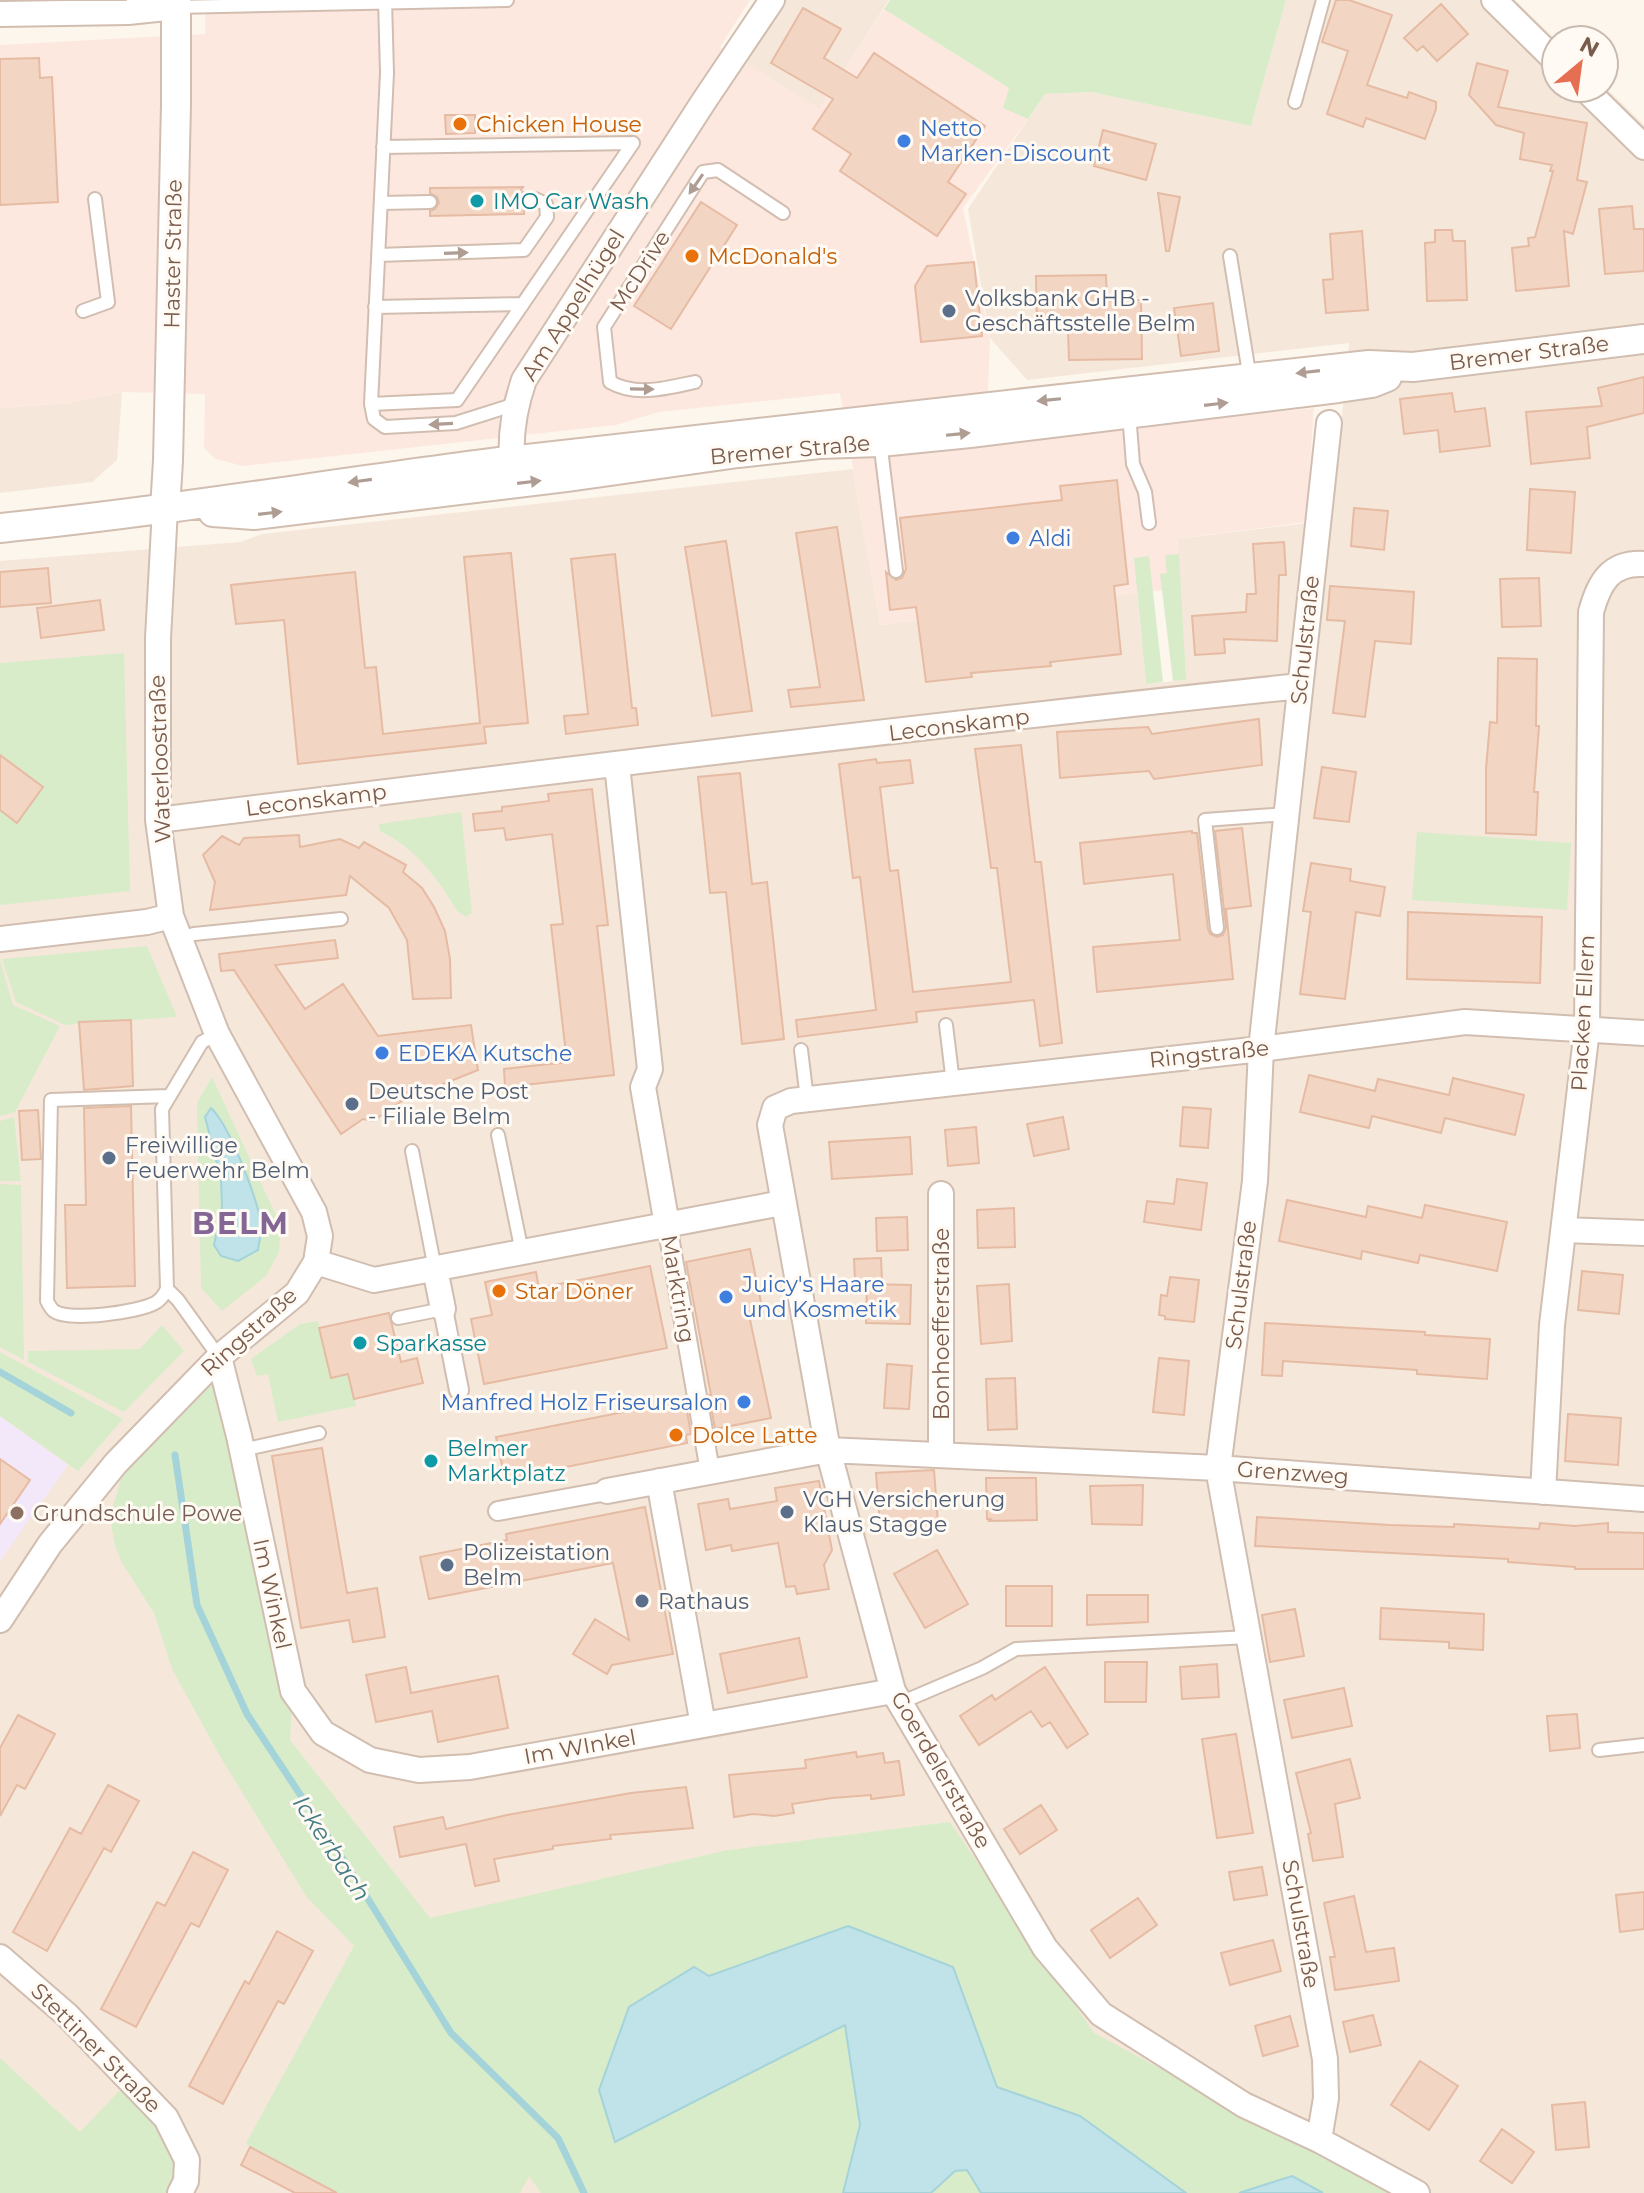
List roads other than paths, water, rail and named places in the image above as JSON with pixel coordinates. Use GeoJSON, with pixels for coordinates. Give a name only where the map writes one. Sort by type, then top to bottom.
{"type":"FeatureCollection","features":[{"type":"Feature","properties":{"kind":"street","name":"Am Appelhügel"},"geometry":{"type":"LineString","coordinates":[[512,461],[516,404],[524,380],[772,0]]}},
{"type":"Feature","properties":{"kind":"street"},"geometry":{"type":"LineString","coordinates":[[1494,0],[1540,45]]}},
{"type":"Feature","properties":{"kind":"street"},"geometry":{"type":"LineString","coordinates":[[0,14],[128,12],[176,3]]}},
{"type":"Feature","properties":{"kind":"street","name":"Haster Straße"},"geometry":{"type":"LineString","coordinates":[[165,509],[176,120],[176,3]]}},
{"type":"Feature","properties":{"kind":"street"},"geometry":{"type":"LineString","coordinates":[[1600,104],[1644,147]]}},
{"type":"Feature","properties":{"kind":"street","name":"Bremer Straße"},"geometry":{"type":"LineString","coordinates":[[0,528],[669,442],[880,430],[1251,389],[1369,365],[1413,367],[1644,339]]}},
{"type":"Feature","properties":{"kind":"street","name":"Schulstraße"},"geometry":{"type":"LineString","coordinates":[[1319,2140],[1326,2098],[1325,2059],[1218,1468],[1255,1181],[1261,1049],[1329,423]]}},
{"type":"Feature","properties":{"kind":"street","name":"Bremer Straße"},"geometry":{"type":"LineString","coordinates":[[165,509],[254,515],[819,444],[880,430]]}},
{"type":"Feature","properties":{"kind":"street","name":"Waterloostraße"},"geometry":{"type":"LineString","coordinates":[[165,509],[158,638],[158,820],[174,927],[217,1034],[314,1212],[320,1236],[316,1262]]}},
{"type":"Feature","properties":{"kind":"street","name":"Placken Ellern"},"geometry":{"type":"LineString","coordinates":[[1543,1492],[1552,1325],[1587,1029],[1591,612],[1598,587],[1614,569],[1644,564]]}},
{"type":"Feature","properties":{"kind":"street","name":"Leconskamp"},"geometry":{"type":"LineString","coordinates":[[158,820],[463,781],[1300,686]]}},
{"type":"Feature","properties":{"kind":"street","name":"Marktring"},"geometry":{"type":"LineString","coordinates":[[617,765],[650,1069],[643,1087],[710,1471]]}},
{"type":"Feature","properties":{"kind":"street"},"geometry":{"type":"LineString","coordinates":[[0,939],[147,922],[174,927]]}},
{"type":"Feature","properties":{"kind":"street","name":"Ringstraße"},"geometry":{"type":"LineString","coordinates":[[775,1108],[791,1101],[807,1099],[1261,1049],[1465,1022],[1644,1033]]}},
{"type":"Feature","properties":{"kind":"street","name":"Goerdelerstraße"},"geometry":{"type":"LineString","coordinates":[[775,1108],[770,1125],[782,1203],[828,1450],[896,1697],[1045,1948],[1101,2014],[1244,2105],[1319,2140]]}},
{"type":"Feature","properties":{"kind":"street","name":"Bonhoefferstraße"},"geometry":{"type":"LineString","coordinates":[[941,1194],[941,1454]]}},
{"type":"Feature","properties":{"kind":"street"},"geometry":{"type":"LineString","coordinates":[[316,1262],[374,1280],[782,1203]]}},
{"type":"Feature","properties":{"kind":"street"},"geometry":{"type":"LineString","coordinates":[[1564,1230],[1644,1233]]}},
{"type":"Feature","properties":{"kind":"street","name":"Ringstraße"},"geometry":{"type":"LineString","coordinates":[[0,1620],[50,1544],[130,1447],[219,1357],[297,1293],[316,1262]]}},
{"type":"Feature","properties":{"kind":"street"},"geometry":{"type":"LineString","coordinates":[[435,1269],[459,1390]]}},
{"type":"Feature","properties":{"kind":"street","name":"Im Winkel"},"geometry":{"type":"LineString","coordinates":[[219,1357],[293,1691]]}},
{"type":"Feature","properties":{"kind":"street"},"geometry":{"type":"LineString","coordinates":[[498,1511],[828,1450],[941,1454]]}},
{"type":"Feature","properties":{"kind":"street","name":"Grenzweg"},"geometry":{"type":"LineString","coordinates":[[941,1454],[1218,1468],[1644,1499]]}},
{"type":"Feature","properties":{"kind":"street"},"geometry":{"type":"LineString","coordinates":[[659,1481],[703,1725]]}},
{"type":"Feature","properties":{"kind":"street","name":"Im WInkel"},"geometry":{"type":"LineString","coordinates":[[293,1691],[323,1733],[370,1760],[419,1770],[470,1767],[703,1725],[896,1697]]}},
{"type":"Feature","properties":{"kind":"street","name":"Stettiner Straße"},"geometry":{"type":"LineString","coordinates":[[0,1957],[67,2015],[166,2118],[187,2160],[186,2181],[180,2193]]}},
{"type":"Feature","properties":{"kind":"street"},"geometry":{"type":"LineString","coordinates":[[1319,2140],[1417,2193]]}},
{"type":"Feature","properties":{"kind":"lane"},"geometry":{"type":"LineString","coordinates":[[176,3],[507,0]]}},
{"type":"Feature","properties":{"kind":"lane"},"geometry":{"type":"LineString","coordinates":[[1295,102],[1323,0]]}},
{"type":"Feature","properties":{"kind":"lane"},"geometry":{"type":"LineString","coordinates":[[385,1],[387,73],[371,404],[374,419],[385,427],[456,423],[516,404]]}},
{"type":"Feature","properties":{"kind":"lane"},"geometry":{"type":"LineString","coordinates":[[371,404],[457,400],[633,143],[383,147]]}},
{"type":"Feature","properties":{"kind":"lane","name":"McDrive"},"geometry":{"type":"LineString","coordinates":[[695,382],[655,390],[622,389],[610,382],[604,327],[703,172],[718,170],[783,213]]}},
{"type":"Feature","properties":{"kind":"lane"},"geometry":{"type":"LineString","coordinates":[[83,311],[108,302],[95,199]]}},
{"type":"Feature","properties":{"kind":"lane"},"geometry":{"type":"LineString","coordinates":[[378,255],[524,250],[547,217],[546,204],[535,199],[524,199]]}},
{"type":"Feature","properties":{"kind":"lane"},"geometry":{"type":"LineString","coordinates":[[381,203],[430,202]]}},
{"type":"Feature","properties":{"kind":"lane"},"geometry":{"type":"LineString","coordinates":[[1230,256],[1251,389]]}},
{"type":"Feature","properties":{"kind":"lane"},"geometry":{"type":"LineString","coordinates":[[375,307],[523,304]]}},
{"type":"Feature","properties":{"kind":"lane"},"geometry":{"type":"LineString","coordinates":[[1128,403],[1133,464],[1145,492],[1149,523]]}},
{"type":"Feature","properties":{"kind":"lane"},"geometry":{"type":"LineString","coordinates":[[880,430],[896,571]]}},
{"type":"Feature","properties":{"kind":"lane"},"geometry":{"type":"LineString","coordinates":[[1217,928],[1205,820],[1286,814]]}},
{"type":"Feature","properties":{"kind":"lane"},"geometry":{"type":"LineString","coordinates":[[174,927],[194,934],[341,919]]}},
{"type":"Feature","properties":{"kind":"lane"},"geometry":{"type":"LineString","coordinates":[[946,1025],[953,1083]]}},
{"type":"Feature","properties":{"kind":"lane"},"geometry":{"type":"LineString","coordinates":[[168,1096],[51,1100],[47,1301],[54,1312],[68,1315],[114,1314],[153,1304],[162,1298],[167,1289],[161,1117],[168,1096],[202,1042],[217,1034]]}},
{"type":"Feature","properties":{"kind":"lane"},"geometry":{"type":"LineString","coordinates":[[801,1050],[807,1099]]}},
{"type":"Feature","properties":{"kind":"lane"},"geometry":{"type":"LineString","coordinates":[[498,1135],[522,1252]]}},
{"type":"Feature","properties":{"kind":"lane"},"geometry":{"type":"LineString","coordinates":[[412,1151],[435,1269]]}},
{"type":"Feature","properties":{"kind":"lane"},"geometry":{"type":"LineString","coordinates":[[167,1289],[219,1357]]}},
{"type":"Feature","properties":{"kind":"lane"},"geometry":{"type":"LineString","coordinates":[[398,1318],[443,1309]]}},
{"type":"Feature","properties":{"kind":"lane"},"geometry":{"type":"LineString","coordinates":[[242,1450],[319,1433]]}},
{"type":"Feature","properties":{"kind":"lane"},"geometry":{"type":"LineString","coordinates":[[896,1697],[982,1668],[1016,1649],[1249,1637]]}},
{"type":"Feature","properties":{"kind":"lane"},"geometry":{"type":"LineString","coordinates":[[1599,1750],[1644,1745]]}},
{"type":"Feature","properties":{"kind":"water"},"geometry":{"type":"Polygon","coordinates":[[[211,1108],[242,1163],[261,1224],[258,1250],[238,1261],[221,1256],[214,1245],[222,1207],[221,1179],[205,1117],[211,1108]]]}},
{"type":"Feature","properties":{"kind":"water"},"geometry":{"type":"Polygon","coordinates":[[[848,1926],[953,1967],[997,2087],[1080,2116],[1186,2193],[981,2193],[967,2170],[955,2171],[931,2193],[843,2193],[860,2125],[845,2025],[615,2142],[599,2090],[629,2007],[694,1967],[709,1976],[848,1926]]]}},
{"type":"Feature","properties":{"kind":"water"},"geometry":{"type":"Polygon","coordinates":[[[1292,2176],[1323,2193],[1239,2193],[1292,2176]]]}},
{"type":"Feature","properties":{"kind":"waterway"},"geometry":{"type":"LineString","coordinates":[[0,1372],[71,1413]]}},
{"type":"Feature","properties":{"kind":"waterway","name":"Ickerbach"},"geometry":{"type":"LineString","coordinates":[[175,1455],[197,1605],[247,1714],[352,1873],[451,2033],[558,2138],[584,2193]]}},
{"type":"Feature","properties":{"kind":"place","name":"Chicken House"},"geometry":{"type":"Point","coordinates":[460,124]}},
{"type":"Feature","properties":{"kind":"place","name":"Netto Marken-Discount"},"geometry":{"type":"Point","coordinates":[904,141]}},
{"type":"Feature","properties":{"kind":"place","name":"IMO Car Wash"},"geometry":{"type":"Point","coordinates":[477,201]}},
{"type":"Feature","properties":{"kind":"place","name":"McDonald's"},"geometry":{"type":"Point","coordinates":[692,256]}},
{"type":"Feature","properties":{"kind":"place","name":"Volksbank GHB - Geschäftsstelle Belm"},"geometry":{"type":"Point","coordinates":[949,311]}},
{"type":"Feature","properties":{"kind":"place","name":"Aldi"},"geometry":{"type":"Point","coordinates":[1013,538]}},
{"type":"Feature","properties":{"kind":"place","name":"EDEKA Kutsche"},"geometry":{"type":"Point","coordinates":[382,1053]}},
{"type":"Feature","properties":{"kind":"place","name":"Deutsche Post - Filiale Belm"},"geometry":{"type":"Point","coordinates":[352,1104]}},
{"type":"Feature","properties":{"kind":"place","name":"Freiwillige Feuerwehr Belm"},"geometry":{"type":"Point","coordinates":[109,1158]}},
{"type":"Feature","properties":{"kind":"place","name":"Star Döner"},"geometry":{"type":"Point","coordinates":[499,1291]}},
{"type":"Feature","properties":{"kind":"place","name":"Juicy's Haare und Kosmetik"},"geometry":{"type":"Point","coordinates":[726,1297]}},
{"type":"Feature","properties":{"kind":"place","name":"Sparkasse"},"geometry":{"type":"Point","coordinates":[360,1343]}},
{"type":"Feature","properties":{"kind":"place","name":"Manfred Holz Friseursalon"},"geometry":{"type":"Point","coordinates":[744,1402]}},
{"type":"Feature","properties":{"kind":"place","name":"Dolce Latte"},"geometry":{"type":"Point","coordinates":[676,1435]}},
{"type":"Feature","properties":{"kind":"place","name":"Belmer Marktplatz"},"geometry":{"type":"Point","coordinates":[431,1461]}},
{"type":"Feature","properties":{"kind":"place","name":"VGH Versicherung Klaus Stagge"},"geometry":{"type":"Point","coordinates":[787,1512]}},
{"type":"Feature","properties":{"kind":"place","name":"Grundschule Powe"},"geometry":{"type":"Point","coordinates":[17,1513]}},
{"type":"Feature","properties":{"kind":"place","name":"Polizeistation Belm"},"geometry":{"type":"Point","coordinates":[447,1565]}},
{"type":"Feature","properties":{"kind":"place","name":"Rathaus"},"geometry":{"type":"Point","coordinates":[642,1601]}},
{"type":"Feature","properties":{"kind":"district","name":"BELM"},"geometry":{"type":"Point","coordinates":[241,1223]}}]}
